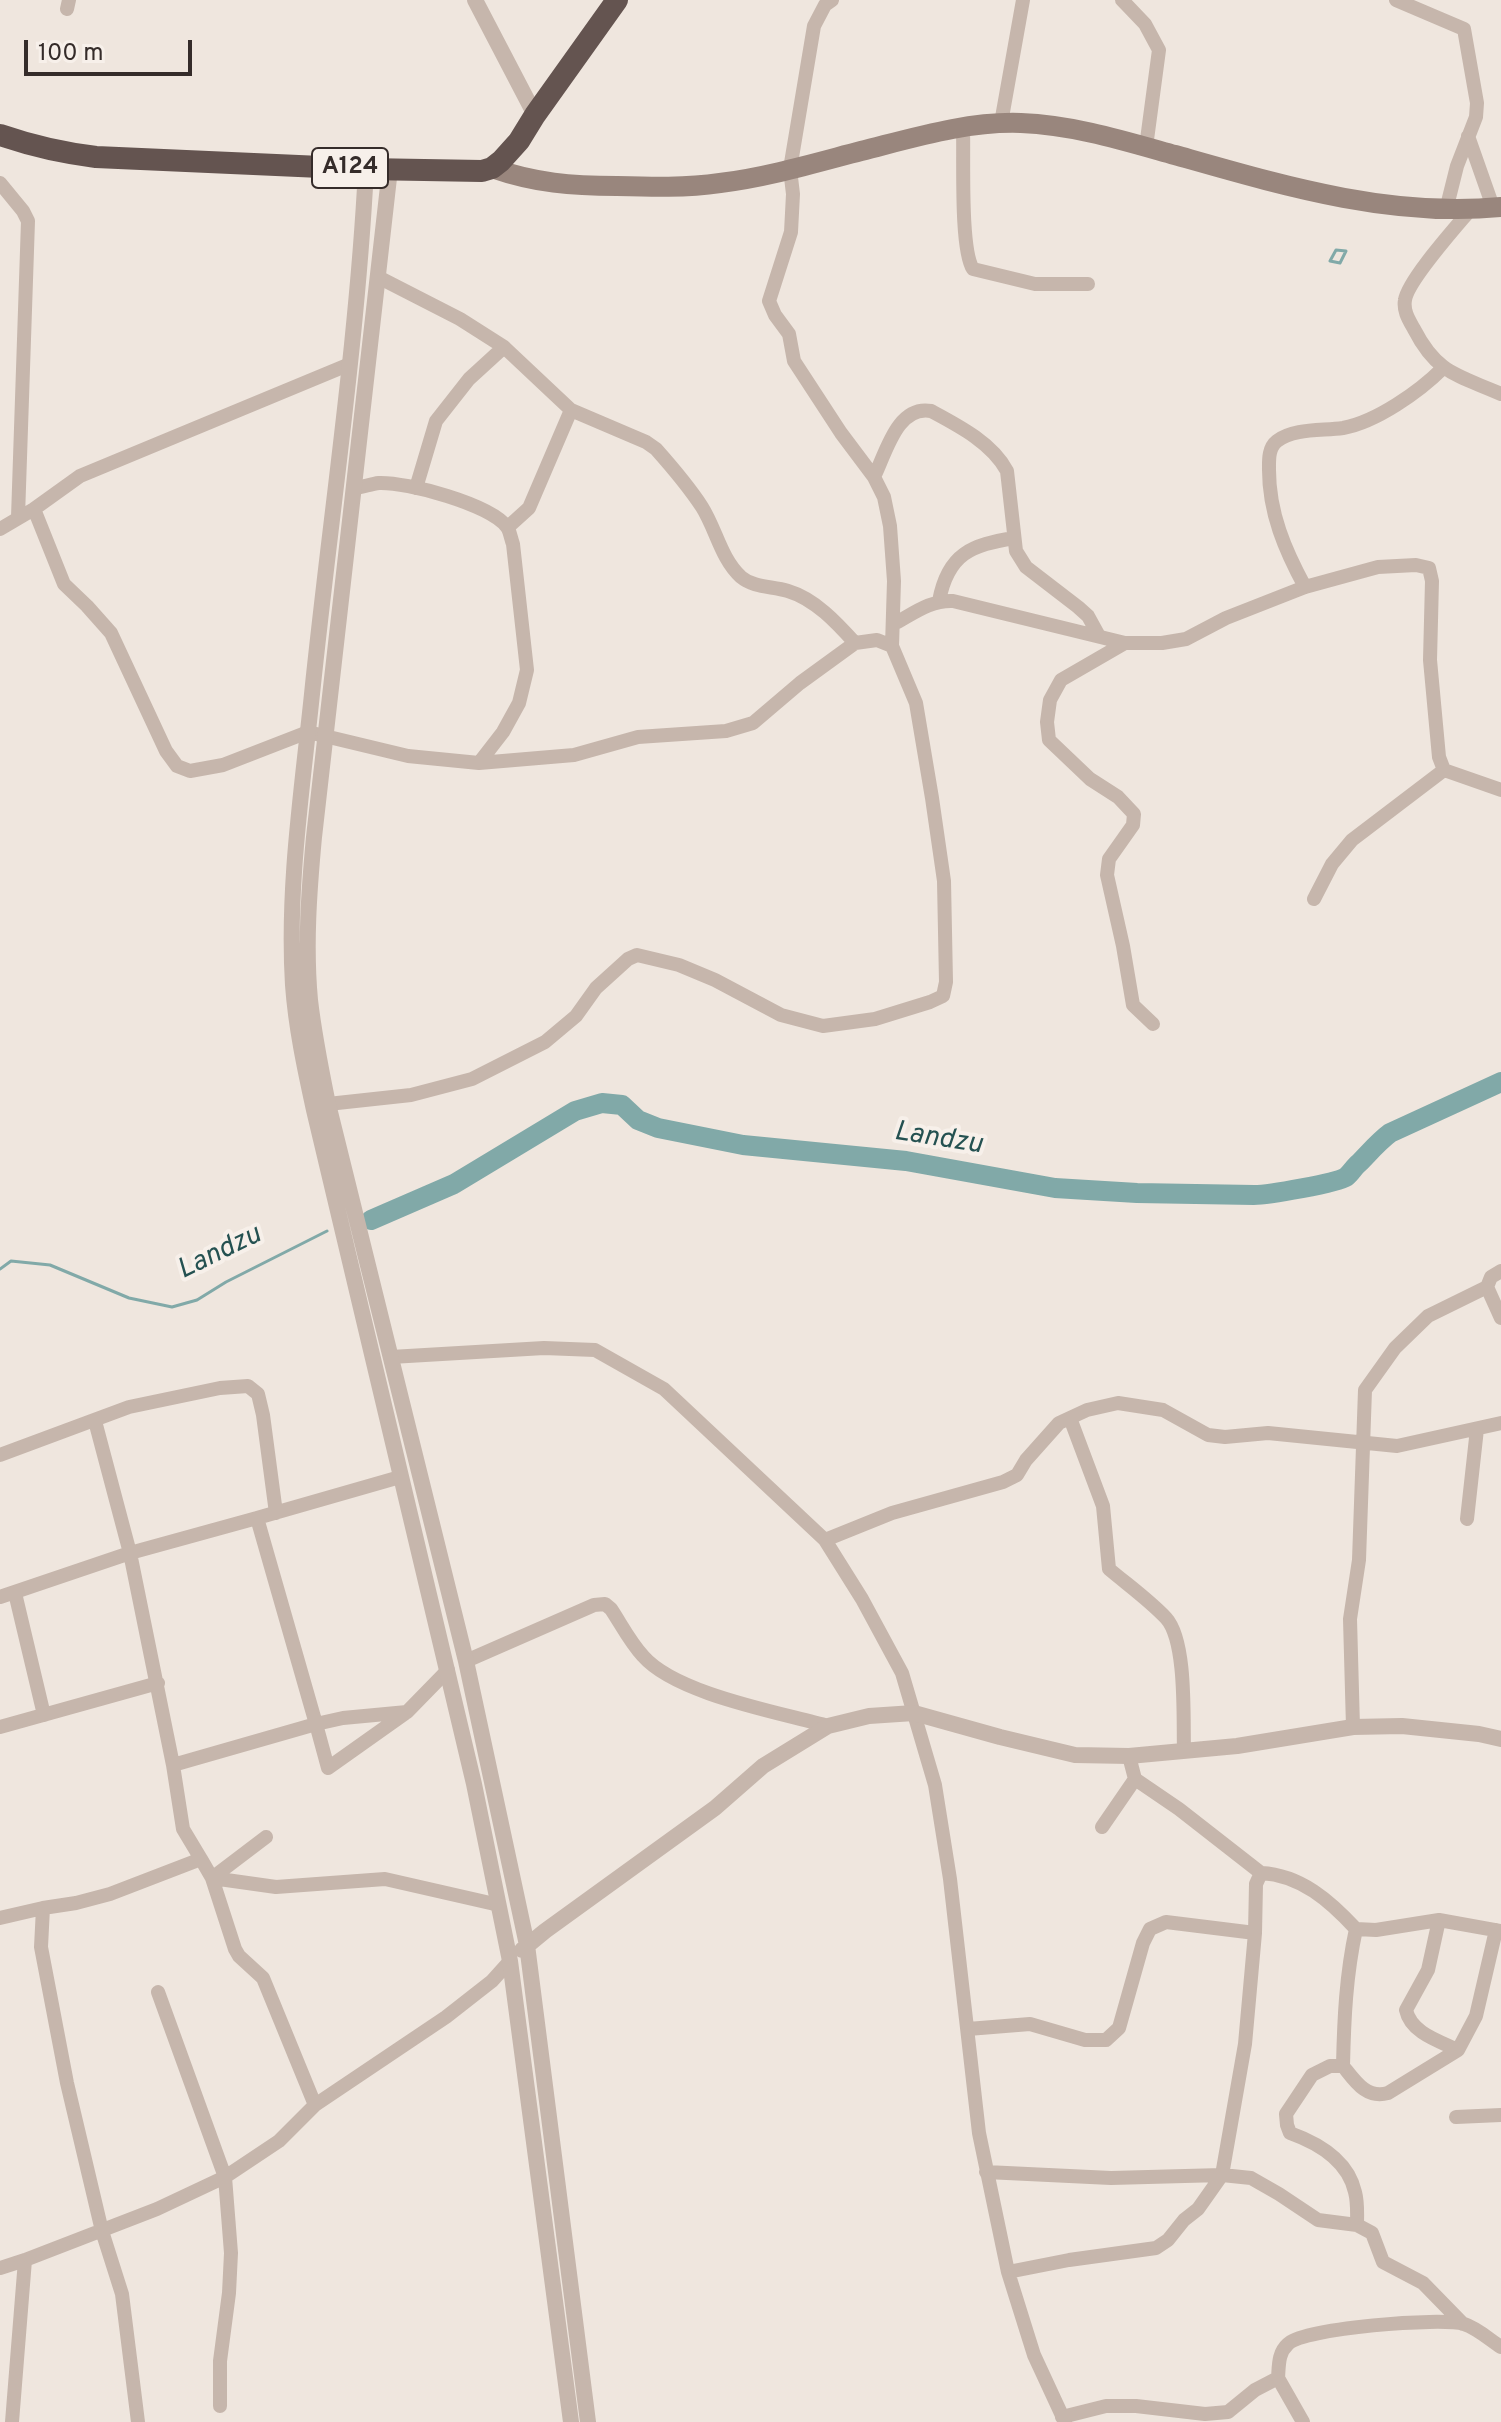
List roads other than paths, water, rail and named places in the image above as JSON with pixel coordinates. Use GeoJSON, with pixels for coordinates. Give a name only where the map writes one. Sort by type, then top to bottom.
{"type":"FeatureCollection","features":[{"type":"Feature","properties":{"kind":"highway"},"geometry":{"type":"LineString","coordinates":[[492,168],[519,141],[617,0]]}},
{"type":"Feature","properties":{"kind":"highway","name":"A124"},"geometry":{"type":"LineString","coordinates":[[0,135],[63,153],[96,157],[366,169],[482,171],[492,168]]}},
{"type":"Feature","properties":{"kind":"main road"},"geometry":{"type":"LineString","coordinates":[[492,168],[521,179],[579,186],[718,184],[963,128],[1001,123],[1058,127],[1107,136],[1339,197],[1398,207],[1446,210],[1497,207]]}},
{"type":"Feature","properties":{"kind":"street"},"geometry":{"type":"LineString","coordinates":[[475,0],[535,115]]}},
{"type":"Feature","properties":{"kind":"street"},"geometry":{"type":"LineString","coordinates":[[328,1104],[411,1095],[472,1079],[545,1042],[576,1016],[596,988],[628,959],[637,955],[679,965],[781,1015],[823,1026],[875,1019],[943,996],[946,982],[944,881],[916,703],[892,646],[890,526],[884,497],[874,477],[794,361],[789,334],[769,301],[791,232],[793,194],[790,169],[814,26],[825,5],[832,0]]}},
{"type":"Feature","properties":{"kind":"street"},"geometry":{"type":"LineString","coordinates":[[1001,123],[1023,0]]}},
{"type":"Feature","properties":{"kind":"street"},"geometry":{"type":"LineString","coordinates":[[1122,0],[1145,24],[1159,50],[1146,147]]}},
{"type":"Feature","properties":{"kind":"street"},"geometry":{"type":"LineString","coordinates":[[1396,0],[1464,29],[1477,103],[1476,117],[1457,166],[1446,210]]}},
{"type":"Feature","properties":{"kind":"street"},"geometry":{"type":"LineString","coordinates":[[963,128],[967,256],[973,269],[1035,284],[1088,284]]}},
{"type":"Feature","properties":{"kind":"street"},"geometry":{"type":"LineString","coordinates":[[1468,136],[1497,207]]}},
{"type":"Feature","properties":{"kind":"street"},"geometry":{"type":"LineString","coordinates":[[366,169],[362,249],[317,734],[308,909],[310,996],[328,1104],[466,1661],[527,1945],[588,2422]]}},
{"type":"Feature","properties":{"kind":"street"},"geometry":{"type":"LineString","coordinates":[[390,169],[355,488],[293,892],[292,962],[298,1031],[314,1110],[448,1670],[510,1961],[571,2422]]}},
{"type":"Feature","properties":{"kind":"street"},"geometry":{"type":"LineString","coordinates":[[0,183],[28,221],[18,517]]}},
{"type":"Feature","properties":{"kind":"street"},"geometry":{"type":"LineString","coordinates":[[1471,209],[1409,289],[1405,311],[1431,357],[1443,368],[1501,394]]}},
{"type":"Feature","properties":{"kind":"street"},"geometry":{"type":"LineString","coordinates":[[378,277],[460,319],[504,347],[571,410],[656,449],[701,506],[725,556],[744,580],[789,591],[806,599],[834,620],[855,643]]}},
{"type":"Feature","properties":{"kind":"street"},"geometry":{"type":"LineString","coordinates":[[416,488],[436,421],[469,379],[504,347]]}},
{"type":"Feature","properties":{"kind":"street"},"geometry":{"type":"LineString","coordinates":[[0,529],[80,476],[350,364]]}},
{"type":"Feature","properties":{"kind":"street"},"geometry":{"type":"LineString","coordinates":[[1305,587],[1276,525],[1269,486],[1271,449],[1276,442],[1289,436],[1342,428],[1366,419],[1427,384],[1443,368]]}},
{"type":"Feature","properties":{"kind":"street"},"geometry":{"type":"LineString","coordinates":[[874,477],[900,424],[911,412],[921,409],[931,411],[983,443],[1002,462],[1010,480],[1018,558],[1088,616],[1099,636]]}},
{"type":"Feature","properties":{"kind":"street"},"geometry":{"type":"LineString","coordinates":[[508,527],[529,508],[571,410]]}},
{"type":"Feature","properties":{"kind":"street"},"geometry":{"type":"LineString","coordinates":[[355,488],[379,483],[416,488],[492,513],[508,527],[513,544],[527,670],[514,713],[479,763]]}},
{"type":"Feature","properties":{"kind":"street"},"geometry":{"type":"LineString","coordinates":[[34,509],[64,584],[111,633],[166,751],[177,766],[190,771],[223,765],[317,734],[408,756],[479,763],[574,755],[638,737],[726,731],[753,723],[800,683],[855,643],[877,640],[892,646]]}},
{"type":"Feature","properties":{"kind":"street"},"geometry":{"type":"LineString","coordinates":[[939,601],[949,572],[972,547],[1014,538]]}},
{"type":"Feature","properties":{"kind":"street"},"geometry":{"type":"LineString","coordinates":[[894,624],[939,601],[953,601],[1125,643],[1162,643],[1186,639],[1226,618],[1305,587],[1378,567],[1416,565],[1429,568],[1432,581],[1430,660],[1439,757],[1444,770],[1501,790]]}},
{"type":"Feature","properties":{"kind":"street"},"geometry":{"type":"LineString","coordinates":[[1125,643],[1061,680],[1050,700],[1047,722],[1049,740],[1090,779],[1118,797],[1134,814],[1133,825],[1109,859],[1107,875],[1133,1005],[1153,1024]]}},
{"type":"Feature","properties":{"kind":"street"},"geometry":{"type":"LineString","coordinates":[[1314,899],[1332,864],[1352,840],[1444,770]]}},
{"type":"Feature","properties":{"kind":"street"},"geometry":{"type":"LineString","coordinates":[[1353,1727],[1350,1619],[1359,1560],[1365,1390],[1395,1348],[1428,1316],[1487,1287],[1491,1277],[1501,1271]]}},
{"type":"Feature","properties":{"kind":"street"},"geometry":{"type":"LineString","coordinates":[[1487,1287],[1501,1318]]}},
{"type":"Feature","properties":{"kind":"street"},"geometry":{"type":"LineString","coordinates":[[391,1357],[544,1348],[595,1350],[664,1389],[825,1540],[862,1599],[902,1673],[935,1785],[950,1879],[986,2172],[1008,2272],[1034,2355],[1063,2419],[1106,2406],[1136,2406],[1205,2414],[1228,2412],[1255,2390],[1278,2378]]}},
{"type":"Feature","properties":{"kind":"street"},"geometry":{"type":"LineString","coordinates":[[0,1455],[129,1407],[220,1388],[248,1386],[258,1394],[263,1415],[276,1513]]}},
{"type":"Feature","properties":{"kind":"street"},"geometry":{"type":"LineString","coordinates":[[825,1540],[892,1513],[1003,1482],[1017,1475],[1026,1460],[1059,1423],[1087,1410],[1118,1403],[1163,1410],[1208,1435],[1225,1437],[1268,1433],[1397,1446],[1501,1423]]}},
{"type":"Feature","properties":{"kind":"street"},"geometry":{"type":"LineString","coordinates":[[1070,1418],[1103,1506],[1109,1569],[1167,1619],[1175,1634],[1181,1662],[1184,1751]]}},
{"type":"Feature","properties":{"kind":"street"},"geometry":{"type":"LineString","coordinates":[[95,1421],[130,1553],[158,1683],[183,1829],[212,1878],[235,1949],[263,1978],[315,2105]]}},
{"type":"Feature","properties":{"kind":"street"},"geometry":{"type":"LineString","coordinates":[[1467,1519],[1477,1429]]}},
{"type":"Feature","properties":{"kind":"street"},"geometry":{"type":"LineString","coordinates":[[44,1715],[7,1595],[130,1553],[400,1477]]}},
{"type":"Feature","properties":{"kind":"street"},"geometry":{"type":"LineString","coordinates":[[257,1518],[328,1768],[407,1712],[448,1670]]}},
{"type":"Feature","properties":{"kind":"street"},"geometry":{"type":"LineString","coordinates":[[466,1661],[594,1605],[605,1604],[643,1657],[672,1678],[709,1692],[828,1726]]}},
{"type":"Feature","properties":{"kind":"street"},"geometry":{"type":"LineString","coordinates":[[0,1727],[158,1683]]}},
{"type":"Feature","properties":{"kind":"street"},"geometry":{"type":"LineString","coordinates":[[173,1765],[316,1724],[343,1718],[407,1712]]}},
{"type":"Feature","properties":{"kind":"street"},"geometry":{"type":"LineString","coordinates":[[0,2268],[157,2209],[225,2177],[279,2141],[315,2105],[446,2017],[492,1981],[527,1945],[715,1808],[763,1766],[828,1726],[869,1716],[914,1713],[1075,1755],[1129,1756],[1237,1746],[1353,1727],[1402,1726],[1501,1739]]}},
{"type":"Feature","properties":{"kind":"street"},"geometry":{"type":"LineString","coordinates":[[1129,1756],[1135,1779],[1261,1873],[1277,1874],[1306,1886],[1332,1904],[1356,1929],[1376,1930],[1439,1920],[1499,1930],[1476,2016],[1458,2050],[1388,2093],[1379,2095],[1369,2093],[1343,2066],[1344,2007],[1356,1929]]}},
{"type":"Feature","properties":{"kind":"street"},"geometry":{"type":"LineString","coordinates":[[1102,1827],[1135,1779]]}},
{"type":"Feature","properties":{"kind":"street"},"geometry":{"type":"LineString","coordinates":[[212,1878],[266,1837]]}},
{"type":"Feature","properties":{"kind":"street"},"geometry":{"type":"LineString","coordinates":[[0,1918],[110,1894],[201,1859]]}},
{"type":"Feature","properties":{"kind":"street"},"geometry":{"type":"LineString","coordinates":[[1008,2272],[1156,2248],[1198,2209],[1222,2175],[1245,2044],[1256,1884],[1261,1873]]}},
{"type":"Feature","properties":{"kind":"street"},"geometry":{"type":"LineString","coordinates":[[212,1878],[276,1887],[385,1879],[499,1905]]}},
{"type":"Feature","properties":{"kind":"street"},"geometry":{"type":"LineString","coordinates":[[43,1908],[41,1947],[67,2083],[102,2231],[122,2294],[138,2422]]}},
{"type":"Feature","properties":{"kind":"street"},"geometry":{"type":"LineString","coordinates":[[1439,1920],[1428,1970],[1406,2010],[1408,2019],[1418,2029],[1458,2050]]}},
{"type":"Feature","properties":{"kind":"street"},"geometry":{"type":"LineString","coordinates":[[968,2029],[1030,2024],[1085,2040],[1106,2040],[1119,2028],[1143,1943],[1150,1929],[1166,1922],[1255,1933]]}},
{"type":"Feature","properties":{"kind":"street"},"geometry":{"type":"LineString","coordinates":[[158,1992],[225,2177],[231,2253],[220,2361],[220,2406]]}},
{"type":"Feature","properties":{"kind":"street"},"geometry":{"type":"LineString","coordinates":[[1343,2066],[1330,2066],[1312,2075],[1286,2114],[1290,2133],[1310,2140],[1335,2158],[1351,2178],[1356,2195],[1357,2225]]}},
{"type":"Feature","properties":{"kind":"street"},"geometry":{"type":"LineString","coordinates":[[1456,2117],[1501,2115]]}},
{"type":"Feature","properties":{"kind":"street"},"geometry":{"type":"LineString","coordinates":[[986,2172],[1111,2178],[1222,2175],[1251,2178],[1318,2220],[1357,2225],[1372,2233],[1383,2262],[1423,2283],[1463,2324],[1501,2347]]}},
{"type":"Feature","properties":{"kind":"street"},"geometry":{"type":"LineString","coordinates":[[12,2422],[25,2260]]}},
{"type":"Feature","properties":{"kind":"street"},"geometry":{"type":"LineString","coordinates":[[1303,2422],[1278,2378],[1280,2354],[1290,2341],[1382,2324],[1463,2324]]}},
{"type":"Feature","properties":{"kind":"waterway"},"geometry":{"type":"LineString","coordinates":[[1336,250],[1346,251],[1340,263],[1330,261],[1336,250]]}},
{"type":"Feature","properties":{"kind":"waterway","name":"Landzu"},"geometry":{"type":"LineString","coordinates":[[371,1220],[454,1184],[575,1111],[602,1103],[622,1105],[638,1120],[658,1128],[743,1145],[906,1161],[1055,1188],[1254,1195],[1346,1177],[1390,1133],[1501,1082]]}},
{"type":"Feature","properties":{"kind":"waterway","name":"Landzu"},"geometry":{"type":"LineString","coordinates":[[0,1269],[11,1261],[50,1265],[129,1298],[172,1307],[197,1300],[327,1231]]}}]}
